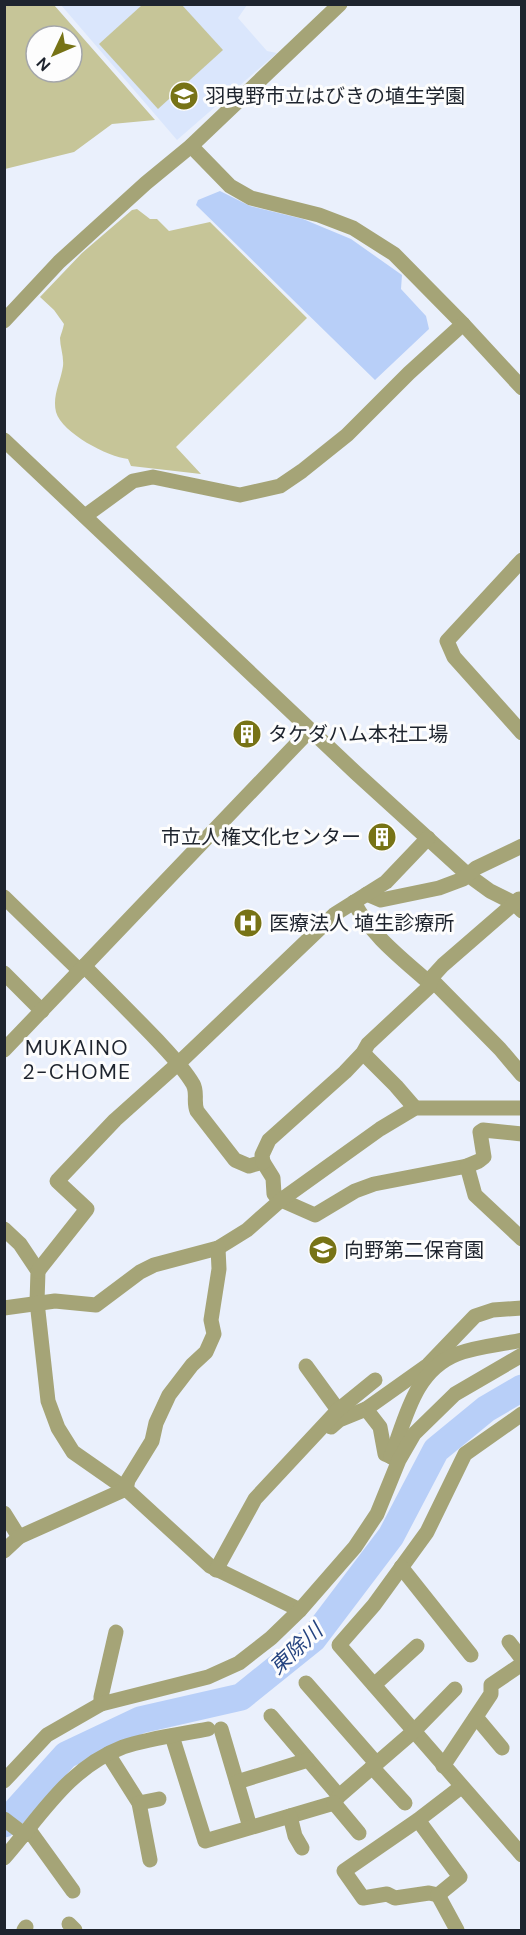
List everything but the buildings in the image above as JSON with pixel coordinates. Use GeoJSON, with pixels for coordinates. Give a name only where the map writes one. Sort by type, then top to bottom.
{"type":"FeatureCollection","features":[{"type":"Feature","properties":{"kind":"street"},"geometry":{"type":"LineString","coordinates":[[4,321],[59,262],[146,183],[191,146],[340,4]]}},
{"type":"Feature","properties":{"kind":"street"},"geometry":{"type":"LineString","coordinates":[[191,146],[230,186],[251,198],[319,215],[353,228],[394,254],[464,324],[522,388]]}},
{"type":"Feature","properties":{"kind":"street"},"geometry":{"type":"LineString","coordinates":[[85,516],[133,481],[153,477],[240,495],[280,486],[347,435],[409,373],[464,324]]}},
{"type":"Feature","properties":{"kind":"street"},"geometry":{"type":"LineString","coordinates":[[4,440],[310,730],[468,875],[490,891],[519,904],[443,965],[430,981],[429,987],[368,1044],[363,1053],[345,1072],[273,1136],[262,1155],[262,1162],[273,1178],[274,1194],[281,1200],[315,1215],[346,1196],[374,1184],[467,1166],[480,1161],[483,1157],[480,1132],[483,1130],[522,1134]]}},
{"type":"Feature","properties":{"kind":"street"},"geometry":{"type":"LineString","coordinates":[[522,560],[447,641],[454,657],[522,733]]}},
{"type":"Feature","properties":{"kind":"street"},"geometry":{"type":"LineString","coordinates":[[4,1050],[310,730]]}},
{"type":"Feature","properties":{"kind":"street"},"geometry":{"type":"LineString","coordinates":[[300,1610],[216,1570],[126,1488],[74,1452],[58,1428],[48,1401],[37,1302],[38,1271],[87,1209],[57,1181],[115,1120],[335,914],[386,882],[428,838]]}},
{"type":"Feature","properties":{"kind":"street"},"geometry":{"type":"LineString","coordinates":[[361,898],[381,900],[433,890],[456,882],[522,846]]}},
{"type":"Feature","properties":{"kind":"street"},"geometry":{"type":"LineString","coordinates":[[4,897],[127,1008],[178,1063],[196,1092],[194,1104],[197,1111],[235,1160],[249,1166],[262,1162]]}},
{"type":"Feature","properties":{"kind":"street"},"geometry":{"type":"LineString","coordinates":[[361,898],[362,918],[393,951],[426,980],[434,982],[522,1075]]}},
{"type":"Feature","properties":{"kind":"street"},"geometry":{"type":"LineString","coordinates":[[4,973],[42,1011]]}},
{"type":"Feature","properties":{"kind":"street"},"geometry":{"type":"LineString","coordinates":[[363,1053],[415,1108]]}},
{"type":"Feature","properties":{"kind":"street"},"geometry":{"type":"LineString","coordinates":[[4,1308],[55,1301],[96,1305],[140,1272],[154,1265],[218,1248],[247,1230],[281,1200],[380,1129],[415,1108],[522,1108]]}},
{"type":"Feature","properties":{"kind":"street"},"geometry":{"type":"LineString","coordinates":[[467,1166],[475,1195],[520,1235]]}},
{"type":"Feature","properties":{"kind":"street"},"geometry":{"type":"LineString","coordinates":[[8,1239],[38,1271]]}},
{"type":"Feature","properties":{"kind":"street"},"geometry":{"type":"LineString","coordinates":[[126,1488],[128,1480],[152,1441],[156,1423],[169,1395],[192,1365],[206,1352],[214,1334],[211,1320],[219,1269],[218,1248]]}},
{"type":"Feature","properties":{"kind":"street"},"geometry":{"type":"LineString","coordinates":[[330,1428],[339,1420],[366,1409],[428,1365],[475,1316],[493,1310],[522,1308]]}},
{"type":"Feature","properties":{"kind":"street"},"geometry":{"type":"LineString","coordinates":[[4,1781],[47,1735],[101,1704],[208,1677],[239,1664],[271,1638],[300,1610],[355,1546],[377,1514],[418,1386],[445,1360],[457,1354],[522,1340]]}},
{"type":"Feature","properties":{"kind":"street"},"geometry":{"type":"LineString","coordinates":[[395,1458],[414,1434],[455,1394],[522,1355]]}},
{"type":"Feature","properties":{"kind":"street"},"geometry":{"type":"LineString","coordinates":[[306,1366],[338,1410]]}},
{"type":"Feature","properties":{"kind":"street"},"geometry":{"type":"LineString","coordinates":[[216,1570],[255,1499],[338,1410],[375,1380]]}},
{"type":"Feature","properties":{"kind":"street"},"geometry":{"type":"LineString","coordinates":[[366,1409],[380,1427],[385,1454],[395,1458]]}},
{"type":"Feature","properties":{"kind":"street"},"geometry":{"type":"LineString","coordinates":[[522,1414],[465,1454],[427,1532],[374,1605],[339,1645],[522,1856]]}},
{"type":"Feature","properties":{"kind":"street"},"geometry":{"type":"LineString","coordinates":[[4,1551],[19,1537],[126,1488]]}},
{"type":"Feature","properties":{"kind":"street"},"geometry":{"type":"LineString","coordinates":[[4,1513],[19,1537]]}},
{"type":"Feature","properties":{"kind":"street"},"geometry":{"type":"LineString","coordinates":[[401,1567],[471,1655]]}},
{"type":"Feature","properties":{"kind":"street"},"geometry":{"type":"LineString","coordinates":[[101,1704],[116,1632]]}},
{"type":"Feature","properties":{"kind":"street"},"geometry":{"type":"LineString","coordinates":[[509,1642],[522,1659]]}},
{"type":"Feature","properties":{"kind":"street"},"geometry":{"type":"LineString","coordinates":[[374,1685],[417,1646]]}},
{"type":"Feature","properties":{"kind":"street"},"geometry":{"type":"LineString","coordinates":[[443,1766],[491,1694],[491,1685],[522,1664]]}},
{"type":"Feature","properties":{"kind":"street"},"geometry":{"type":"LineString","coordinates":[[306,1683],[405,1803]]}},
{"type":"Feature","properties":{"kind":"street"},"geometry":{"type":"LineString","coordinates":[[172,1736],[205,1841],[290,1816],[336,1799],[413,1732],[455,1689]]}},
{"type":"Feature","properties":{"kind":"street"},"geometry":{"type":"LineString","coordinates":[[272,1716],[308,1760],[359,1833]]}},
{"type":"Feature","properties":{"kind":"street"},"geometry":{"type":"LineString","coordinates":[[476,1717],[502,1748]]}},
{"type":"Feature","properties":{"kind":"street"},"geometry":{"type":"LineString","coordinates":[[4,1858],[62,1787],[82,1769],[124,1747],[215,1729],[237,1782],[250,1827]]}},
{"type":"Feature","properties":{"kind":"street"},"geometry":{"type":"LineString","coordinates":[[108,1754],[139,1803],[150,1860]]}},
{"type":"Feature","properties":{"kind":"street"},"geometry":{"type":"LineString","coordinates":[[237,1782],[308,1760]]}},
{"type":"Feature","properties":{"kind":"street"},"geometry":{"type":"LineString","coordinates":[[457,1930],[438,1895],[429,1893],[395,1898],[387,1894],[363,1898],[344,1871],[461,1787]]}},
{"type":"Feature","properties":{"kind":"street"},"geometry":{"type":"LineString","coordinates":[[139,1803],[159,1799]]}},
{"type":"Feature","properties":{"kind":"street"},"geometry":{"type":"LineString","coordinates":[[290,1816],[295,1836],[302,1848]]}},
{"type":"Feature","properties":{"kind":"street"},"geometry":{"type":"LineString","coordinates":[[4,1819],[27,1832],[73,1891]]}},
{"type":"Feature","properties":{"kind":"street"},"geometry":{"type":"LineString","coordinates":[[418,1820],[460,1877],[438,1895]]}},
{"type":"Feature","properties":{"kind":"shaded area","name":"羽曳野市立はびきの埴生学園"},"geometry":{"type":"Polygon","coordinates":[[[61,5],[247,5],[238,18],[267,51],[277,53],[177,140],[84,32],[84,24],[77,24],[61,5]]]}},
{"type":"Feature","properties":{"kind":"green space"},"geometry":{"type":"Polygon","coordinates":[[[4,5],[54,5],[71,24],[24,24],[24,84],[84,84],[84,39],[155,120],[112,124],[74,152],[5,169],[4,5]]]}},
{"type":"Feature","properties":{"kind":"green space"},"geometry":{"type":"Polygon","coordinates":[[[142,5],[182,5],[223,50],[158,109],[99,44],[142,5]]]}},
{"type":"Feature","properties":{"kind":"green space"},"geometry":{"type":"Polygon","coordinates":[[[137,209],[150,219],[157,219],[169,231],[210,222],[307,318],[176,447],[201,474],[131,466],[128,459],[109,454],[76,436],[60,420],[56,412],[56,394],[63,366],[60,338],[64,324],[54,310],[40,297],[82,253],[132,210],[137,209]]]}},
{"type":"Feature","properties":{"kind":"water"},"geometry":{"type":"Polygon","coordinates":[[[220,191],[250,206],[303,219],[351,239],[402,275],[401,289],[426,316],[429,329],[375,380],[196,205],[198,200],[220,191]]]}},
{"type":"Feature","properties":{"kind":"waterway","name":"東除川"},"geometry":{"type":"LineString","coordinates":[[4,1824],[66,1755],[140,1720],[241,1697],[313,1639],[391,1536],[436,1450],[486,1409],[522,1388]]}},
{"type":"Feature","properties":{"kind":"place","name":"羽曳野市立はびきの埴生学園"},"geometry":{"type":"Point","coordinates":[184,96]}},
{"type":"Feature","properties":{"kind":"place","name":"タケダハム本社工場"},"geometry":{"type":"Point","coordinates":[247,734]}},
{"type":"Feature","properties":{"kind":"place","name":"市立人権文化センター"},"geometry":{"type":"Point","coordinates":[382,837]}},
{"type":"Feature","properties":{"kind":"place","name":"医療法人 埴生診療所"},"geometry":{"type":"Point","coordinates":[248,923]}},
{"type":"Feature","properties":{"kind":"place","name":"向野第二保育園"},"geometry":{"type":"Point","coordinates":[323,1250]}},
{"type":"Feature","properties":{"kind":"district","name":"MUKAINO 2-CHOME"},"geometry":{"type":"Point","coordinates":[77,1060]}}]}
